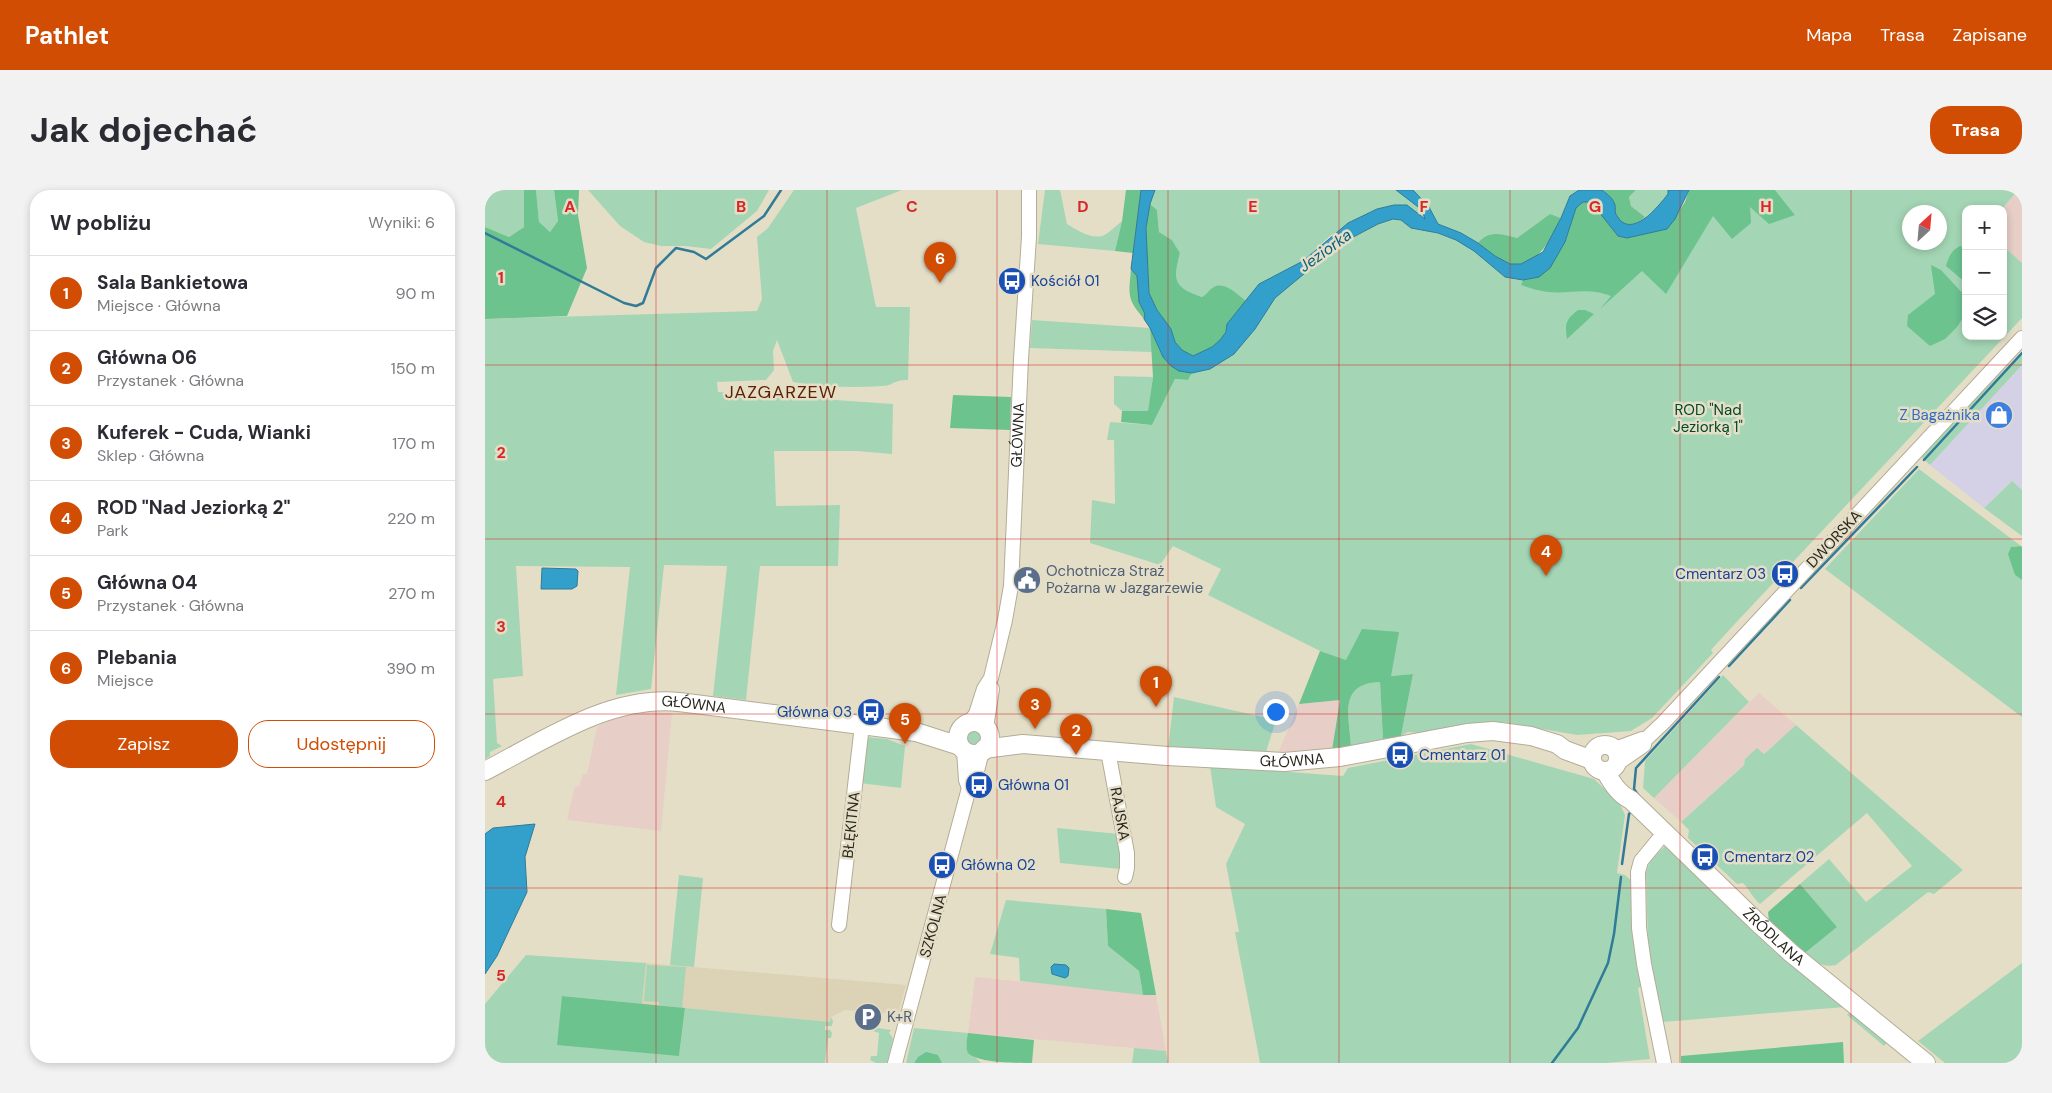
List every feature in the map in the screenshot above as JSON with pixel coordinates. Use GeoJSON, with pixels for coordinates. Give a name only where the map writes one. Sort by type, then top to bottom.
{"type":"FeatureCollection","features":[{"type":"Feature","properties":{"kind":"main road","name":"GŁÓWNA"},"geometry":{"type":"LineString","coordinates":[[485,771],[591,717],[616,707],[639,702],[679,702],[916,732],[928,729],[970,741],[1284,762],[1339,757],[1467,733],[1493,731],[1521,734],[1557,744],[1565,750],[1594,754]]}},
{"type":"Feature","properties":{"kind":"main road"},"geometry":{"type":"LineString","coordinates":[[970,741],[989,741],[987,730]]}},
{"type":"Feature","properties":{"kind":"main road","name":"GŁÓWNA"},"geometry":{"type":"LineString","coordinates":[[987,730],[1023,744]]}},
{"type":"Feature","properties":{"kind":"main road"},"geometry":{"type":"LineString","coordinates":[[1594,754],[1606,745],[1614,762]]}},
{"type":"Feature","properties":{"kind":"main road","name":"ŹRÓDLANA"},"geometry":{"type":"LineString","coordinates":[[1594,754],[1595,767],[1614,762],[1615,786],[1791,953],[1926,1063]]}},
{"type":"Feature","properties":{"kind":"street","name":"GŁÓWNA"},"geometry":{"type":"LineString","coordinates":[[987,730],[992,691],[991,678],[1011,585],[1029,190]]}},
{"type":"Feature","properties":{"kind":"street","name":"DWORSKA"},"geometry":{"type":"LineString","coordinates":[[1614,762],[1644,745],[1645,740],[1664,722],[2022,338]]}},
{"type":"Feature","properties":{"kind":"street","name":"GŁÓWNA"},"geometry":{"type":"LineString","coordinates":[[970,741],[984,689],[991,678]]}},
{"type":"Feature","properties":{"kind":"street","name":"BŁĘKITNA"},"geometry":{"type":"LineString","coordinates":[[839,925],[862,725]]}},
{"type":"Feature","properties":{"kind":"street","name":"SZKOLNA"},"geometry":{"type":"LineString","coordinates":[[895,1063],[969,788],[967,780],[970,741]]}},
{"type":"Feature","properties":{"kind":"street","name":"RAJSKA"},"geometry":{"type":"LineString","coordinates":[[1108,751],[1127,854],[1125,877]]}},
{"type":"Feature","properties":{"kind":"street"},"geometry":{"type":"LineString","coordinates":[[1664,833],[1641,861],[1638,872],[1639,928],[1644,964],[1664,1063]]}},
{"type":"Feature","properties":{"kind":"shaded area"},"geometry":{"type":"Polygon","coordinates":[[[2018,190],[2022,190],[2022,263],[2007,250],[2007,205],[2005,205],[2018,190]]]}},
{"type":"Feature","properties":{"kind":"shaded area","name":"Z Bagażnika"},"geometry":{"type":"Polygon","coordinates":[[[2022,365],[2022,490],[2011,481],[1984,508],[1930,465],[2022,365]]]}},
{"type":"Feature","properties":{"kind":"shaded area"},"geometry":{"type":"Polygon","coordinates":[[[1759,693],[1796,725],[1763,754],[1757,749],[1745,759],[1744,764],[1681,822],[1654,798],[1759,693]]]}},
{"type":"Feature","properties":{"kind":"shaded area"},"geometry":{"type":"Polygon","coordinates":[[[1340,700],[1332,750],[1278,753],[1299,704],[1340,700]]]}},
{"type":"Feature","properties":{"kind":"shaded area"},"geometry":{"type":"Polygon","coordinates":[[[648,712],[672,713],[661,831],[567,820],[575,786],[579,787],[583,774],[587,774],[597,727],[611,719],[648,712]]]}},
{"type":"Feature","properties":{"kind":"shaded area"},"geometry":{"type":"Polygon","coordinates":[[[646,963],[906,985],[898,1014],[845,1010],[831,1017],[830,1022],[642,1004],[646,963]]]}},
{"type":"Feature","properties":{"kind":"shaded area"},"geometry":{"type":"Polygon","coordinates":[[[975,977],[1156,995],[1166,1051],[968,1033],[975,977]]]}},
{"type":"Feature","properties":{"kind":"green space"},"geometry":{"type":"Polygon","coordinates":[[[485,190],[524,190],[524,227],[509,237],[485,227],[485,190]]]}},
{"type":"Feature","properties":{"kind":"green space"},"geometry":{"type":"Polygon","coordinates":[[[524,190],[536,190],[539,222],[550,232],[558,221],[554,190],[579,190],[578,215],[587,268],[567,316],[485,319],[485,227],[509,237],[524,227],[524,190]]]}},
{"type":"Feature","properties":{"kind":"green space"},"geometry":{"type":"Polygon","coordinates":[[[536,190],[554,190],[558,221],[550,232],[539,223],[536,190]]]}},
{"type":"Feature","properties":{"kind":"green space"},"geometry":{"type":"Polygon","coordinates":[[[588,190],[769,190],[757,211],[711,249],[661,246],[644,242],[620,226],[588,190]]]}},
{"type":"Feature","properties":{"kind":"green space"},"geometry":{"type":"Polygon","coordinates":[[[794,190],[902,190],[856,208],[876,307],[910,307],[908,380],[885,386],[860,387],[826,386],[793,382],[777,340],[773,351],[774,370],[766,380],[717,382],[718,392],[893,404],[892,454],[856,451],[774,451],[776,506],[840,505],[838,566],[760,566],[746,700],[713,696],[727,566],[664,565],[651,689],[616,695],[630,567],[516,566],[523,676],[493,679],[497,743],[502,746],[490,752],[490,756],[485,759],[485,319],[757,311],[762,299],[757,237],[768,228],[794,190]]]}},
{"type":"Feature","properties":{"kind":"green space"},"geometry":{"type":"Polygon","coordinates":[[[1045,190],[1060,190],[1067,224],[1084,233],[1097,237],[1102,236],[1122,221],[1115,251],[1038,244],[1045,190]]]}},
{"type":"Feature","properties":{"kind":"green space"},"geometry":{"type":"Polygon","coordinates":[[[1126,190],[1141,190],[1133,253],[1115,251],[1122,221],[1126,190]]]}},
{"type":"Feature","properties":{"kind":"green space"},"geometry":{"type":"Polygon","coordinates":[[[1155,190],[1396,190],[1422,210],[1426,220],[1407,205],[1331,235],[1303,261],[1260,284],[1246,301],[1229,288],[1212,288],[1208,294],[1202,297],[1185,290],[1177,281],[1176,270],[1180,253],[1172,240],[1159,232],[1157,210],[1150,204],[1155,190]]]}},
{"type":"Feature","properties":{"kind":"green space"},"geometry":{"type":"Polygon","coordinates":[[[1413,190],[1579,190],[1570,196],[1561,218],[1550,214],[1517,238],[1496,234],[1486,236],[1478,243],[1438,224],[1429,207],[1413,190]]]}},
{"type":"Feature","properties":{"kind":"green space"},"geometry":{"type":"Polygon","coordinates":[[[1602,190],[1636,190],[1629,197],[1631,206],[1645,217],[1633,224],[1621,222],[1615,214],[1614,211],[1616,209],[1613,202],[1602,190]]]}},
{"type":"Feature","properties":{"kind":"green space"},"geometry":{"type":"Polygon","coordinates":[[[1636,190],[1668,190],[1668,194],[1661,204],[1645,217],[1631,206],[1629,197],[1636,190]]]}},
{"type":"Feature","properties":{"kind":"green space"},"geometry":{"type":"Polygon","coordinates":[[[1689,190],[1775,190],[1795,215],[1769,224],[1750,207],[1751,223],[1732,239],[1713,216],[1666,294],[1642,271],[1600,309],[1611,296],[1587,291],[1548,292],[1521,285],[1523,280],[1539,277],[1565,242],[1576,208],[1583,202],[1591,202],[1618,236],[1627,238],[1667,229],[1685,202],[1689,190]]]}},
{"type":"Feature","properties":{"kind":"green space","name":"ROD \"Nad Jeziorką 1\""},"geometry":{"type":"Polygon","coordinates":[[[1775,190],[2018,190],[2005,205],[1962,205],[1962,340],[2001,340],[1731,628],[1711,650],[1713,653],[1652,718],[1631,731],[1577,735],[1503,722],[1419,733],[1408,732],[1401,736],[1413,674],[1391,676],[1320,651],[1208,595],[1221,569],[1173,546],[1160,565],[1090,543],[1092,500],[1115,504],[1114,440],[1107,440],[1110,422],[1152,425],[1175,379],[1188,380],[1192,373],[1210,369],[1255,329],[1275,298],[1340,244],[1378,224],[1393,219],[1402,220],[1411,228],[1438,233],[1456,240],[1474,251],[1505,277],[1523,280],[1521,285],[1599,291],[1612,296],[1605,304],[1642,270],[1666,293],[1713,215],[1750,206],[1795,215],[1775,190]]]}},
{"type":"Feature","properties":{"kind":"green space"},"geometry":{"type":"Polygon","coordinates":[[[1150,204],[1157,210],[1159,232],[1172,240],[1180,253],[1176,276],[1180,286],[1202,297],[1212,288],[1223,286],[1246,301],[1227,324],[1226,332],[1220,340],[1212,347],[1193,356],[1182,350],[1175,342],[1171,329],[1157,310],[1149,293],[1146,228],[1150,204]]]}},
{"type":"Feature","properties":{"kind":"green space"},"geometry":{"type":"Polygon","coordinates":[[[1550,214],[1561,218],[1548,242],[1536,257],[1529,262],[1520,264],[1506,263],[1478,243],[1486,236],[1496,234],[1517,238],[1550,214]]]}},
{"type":"Feature","properties":{"kind":"green space"},"geometry":{"type":"Polygon","coordinates":[[[1962,247],[1962,280],[1946,266],[1954,250],[1962,247]]]}},
{"type":"Feature","properties":{"kind":"green space"},"geometry":{"type":"Polygon","coordinates":[[[2007,250],[2022,263],[2022,318],[2007,334],[2007,250]]]}},
{"type":"Feature","properties":{"kind":"green space"},"geometry":{"type":"Polygon","coordinates":[[[1931,265],[1941,270],[1962,293],[1962,319],[1945,339],[1930,346],[1907,326],[1908,315],[1935,294],[1931,265]]]}},
{"type":"Feature","properties":{"kind":"green space"},"geometry":{"type":"Polygon","coordinates":[[[1131,269],[1137,276],[1139,302],[1145,314],[1144,319],[1131,301],[1131,269]]]}},
{"type":"Feature","properties":{"kind":"green space"},"geometry":{"type":"Polygon","coordinates":[[[1578,310],[1585,310],[1594,314],[1567,339],[1567,323],[1578,310]]]}},
{"type":"Feature","properties":{"kind":"green space"},"geometry":{"type":"Polygon","coordinates":[[[1032,320],[1150,328],[1152,352],[1030,348],[1032,320]]]}},
{"type":"Feature","properties":{"kind":"green space"},"geometry":{"type":"Polygon","coordinates":[[[1150,328],[1164,358],[1175,368],[1192,373],[1188,380],[1175,379],[1152,425],[1121,422],[1122,411],[1148,411],[1153,377],[1150,328]]]}},
{"type":"Feature","properties":{"kind":"green space"},"geometry":{"type":"Polygon","coordinates":[[[2022,352],[2022,365],[1930,465],[1921,457],[1921,453],[2022,352]]]}},
{"type":"Feature","properties":{"kind":"green space"},"geometry":{"type":"Polygon","coordinates":[[[1114,376],[1153,377],[1148,412],[1122,411],[1114,404],[1114,376]]]}},
{"type":"Feature","properties":{"kind":"green space"},"geometry":{"type":"Polygon","coordinates":[[[953,395],[1011,397],[1010,430],[950,428],[953,395]]]}},
{"type":"Feature","properties":{"kind":"green space"},"geometry":{"type":"Polygon","coordinates":[[[1919,469],[2021,546],[2011,547],[2015,575],[2022,580],[2022,717],[1825,569],[1919,469]]]}},
{"type":"Feature","properties":{"kind":"green space"},"geometry":{"type":"Polygon","coordinates":[[[2012,481],[2022,490],[2022,536],[1984,508],[2012,481]]]}},
{"type":"Feature","properties":{"kind":"green space"},"geometry":{"type":"Polygon","coordinates":[[[2021,546],[2022,580],[2015,575],[2008,554],[2011,547],[2021,546]]]}},
{"type":"Feature","properties":{"kind":"green space"},"geometry":{"type":"Polygon","coordinates":[[[1362,629],[1399,632],[1391,676],[1413,674],[1401,736],[1383,739],[1380,682],[1367,684],[1357,688],[1349,703],[1351,746],[1332,750],[1340,700],[1299,704],[1320,651],[1346,660],[1362,629]]]}},
{"type":"Feature","properties":{"kind":"green space"},"geometry":{"type":"Polygon","coordinates":[[[1723,675],[1749,702],[1654,798],[1643,788],[1645,761],[1723,675]]]}},
{"type":"Feature","properties":{"kind":"green space"},"geometry":{"type":"Polygon","coordinates":[[[1380,682],[1383,739],[1351,746],[1348,710],[1352,694],[1356,688],[1363,684],[1380,682]]]}},
{"type":"Feature","properties":{"kind":"green space"},"geometry":{"type":"Polygon","coordinates":[[[1174,697],[1276,720],[1266,752],[1168,749],[1174,697]]]}},
{"type":"Feature","properties":{"kind":"green space"},"geometry":{"type":"Polygon","coordinates":[[[1796,725],[1963,870],[1934,894],[1928,892],[1836,965],[1831,966],[1816,962],[1805,953],[1837,927],[1800,884],[1829,859],[1866,902],[1912,866],[1867,813],[1760,904],[1743,883],[1737,884],[1688,838],[1689,830],[1681,822],[1744,765],[1745,759],[1757,748],[1764,754],[1796,725]]]}},
{"type":"Feature","properties":{"kind":"green space"},"geometry":{"type":"Polygon","coordinates":[[[971,731],[977,731],[981,738],[977,745],[971,745],[967,741],[967,735],[971,731]]]}},
{"type":"Feature","properties":{"kind":"green space"},"geometry":{"type":"Polygon","coordinates":[[[865,737],[887,739],[905,746],[901,788],[859,783],[865,737]]]}},
{"type":"Feature","properties":{"kind":"green space"},"geometry":{"type":"Polygon","coordinates":[[[1471,744],[1594,779],[1620,804],[1625,815],[1617,873],[1625,875],[1632,881],[1632,920],[1642,986],[1638,988],[1650,1059],[1606,1063],[1260,1063],[1235,932],[1239,932],[1226,864],[1245,824],[1216,807],[1210,766],[1343,776],[1348,768],[1471,744]]]}},
{"type":"Feature","properties":{"kind":"green space"},"geometry":{"type":"Polygon","coordinates":[[[1057,828],[1119,834],[1124,864],[1120,869],[1060,863],[1057,828]]]}},
{"type":"Feature","properties":{"kind":"green space"},"geometry":{"type":"Polygon","coordinates":[[[1665,846],[1772,947],[1845,1007],[1663,1022],[1648,948],[1646,873],[1650,861],[1665,846]]]}},
{"type":"Feature","properties":{"kind":"green space"},"geometry":{"type":"Polygon","coordinates":[[[679,875],[703,878],[694,967],[670,965],[679,875]]]}},
{"type":"Feature","properties":{"kind":"green space"},"geometry":{"type":"Polygon","coordinates":[[[1800,884],[1837,927],[1805,953],[1769,921],[1768,912],[1800,884]]]}},
{"type":"Feature","properties":{"kind":"green space"},"geometry":{"type":"Polygon","coordinates":[[[1006,900],[1106,909],[1108,946],[1139,971],[1143,995],[1020,981],[1019,958],[990,954],[1006,900]]]}},
{"type":"Feature","properties":{"kind":"green space"},"geometry":{"type":"Polygon","coordinates":[[[1106,909],[1141,913],[1156,995],[1143,995],[1139,971],[1108,946],[1106,909]]]}},
{"type":"Feature","properties":{"kind":"green space"},"geometry":{"type":"Polygon","coordinates":[[[526,955],[646,963],[642,1004],[562,996],[679,1056],[685,1008],[830,1022],[831,1017],[833,1021],[832,1026],[825,1026],[825,1030],[830,1030],[832,1033],[831,1038],[828,1038],[825,1063],[485,1063],[485,1004],[526,955]]]}},
{"type":"Feature","properties":{"kind":"green space"},"geometry":{"type":"Polygon","coordinates":[[[2022,963],[2022,1063],[1945,1063],[1918,1041],[2022,963]]]}},
{"type":"Feature","properties":{"kind":"green space"},"geometry":{"type":"Polygon","coordinates":[[[647,965],[686,967],[682,1008],[659,1005],[659,1002],[644,1001],[647,965]]]}},
{"type":"Feature","properties":{"kind":"green space"},"geometry":{"type":"Polygon","coordinates":[[[562,996],[685,1008],[679,1056],[557,1045],[562,996]]]}},
{"type":"Feature","properties":{"kind":"green space"},"geometry":{"type":"Polygon","coordinates":[[[1850,1012],[1888,1041],[1884,1046],[1847,1015],[1850,1012]]]}},
{"type":"Feature","properties":{"kind":"green space"},"geometry":{"type":"Polygon","coordinates":[[[878,1028],[891,1030],[889,1033],[893,1038],[887,1063],[876,1063],[870,1060],[871,1056],[877,1056],[879,1033],[873,1031],[878,1028]]]}},
{"type":"Feature","properties":{"kind":"green space"},"geometry":{"type":"Polygon","coordinates":[[[914,1028],[968,1033],[966,1047],[981,1063],[942,1063],[938,1055],[918,1057],[914,1063],[906,1063],[914,1028]]]}},
{"type":"Feature","properties":{"kind":"green space"},"geometry":{"type":"Polygon","coordinates":[[[968,1033],[1034,1040],[1032,1063],[997,1062],[973,1056],[967,1051],[968,1033]]]}},
{"type":"Feature","properties":{"kind":"green space"},"geometry":{"type":"Polygon","coordinates":[[[1843,1042],[1844,1063],[1681,1063],[1681,1056],[1843,1042]]]}},
{"type":"Feature","properties":{"kind":"green space"},"geometry":{"type":"Polygon","coordinates":[[[1134,1048],[1166,1051],[1168,1063],[1132,1063],[1134,1048]]]}},
{"type":"Feature","properties":{"kind":"green space"},"geometry":{"type":"Polygon","coordinates":[[[926,1052],[938,1055],[942,1063],[914,1063],[918,1057],[926,1052]]]}},
{"type":"Feature","properties":{"kind":"water","name":"Jeziorka"},"geometry":{"type":"Polygon","coordinates":[[[1141,190],[1155,190],[1150,204],[1146,228],[1149,293],[1157,310],[1171,329],[1175,342],[1182,350],[1193,356],[1212,347],[1220,340],[1226,332],[1227,324],[1259,284],[1303,261],[1348,223],[1377,209],[1394,205],[1407,205],[1425,219],[1422,210],[1396,190],[1413,190],[1429,207],[1438,224],[1461,233],[1510,264],[1521,264],[1543,252],[1570,196],[1579,190],[1602,190],[1613,200],[1617,216],[1629,225],[1637,223],[1651,213],[1668,194],[1668,190],[1689,190],[1675,219],[1667,229],[1627,238],[1618,236],[1591,202],[1583,202],[1576,208],[1565,242],[1550,268],[1539,277],[1523,280],[1505,277],[1474,251],[1456,240],[1438,233],[1411,228],[1401,220],[1393,219],[1378,224],[1340,244],[1275,298],[1255,329],[1234,354],[1210,369],[1192,373],[1179,371],[1171,366],[1163,357],[1144,319],[1145,314],[1139,302],[1137,276],[1131,269],[1141,190]]]}},
{"type":"Feature","properties":{"kind":"water"},"geometry":{"type":"Polygon","coordinates":[[[542,568],[576,569],[578,571],[577,586],[572,589],[541,589],[542,568]]]}},
{"type":"Feature","properties":{"kind":"water"},"geometry":{"type":"Polygon","coordinates":[[[535,824],[525,857],[527,892],[497,956],[485,974],[485,834],[493,828],[535,824]]]}},
{"type":"Feature","properties":{"kind":"water"},"geometry":{"type":"Polygon","coordinates":[[[1054,964],[1066,965],[1069,968],[1068,976],[1065,978],[1052,974],[1051,967],[1054,964]]]}},
{"type":"Feature","properties":{"kind":"waterway"},"geometry":{"type":"LineString","coordinates":[[485,233],[624,303],[636,306],[643,303],[656,268],[676,248],[694,252],[706,259],[764,216],[781,190]]}},
{"type":"Feature","properties":{"kind":"waterway"},"geometry":{"type":"LineString","coordinates":[[1924,460],[2022,353]]}},
{"type":"Feature","properties":{"kind":"waterway"},"geometry":{"type":"LineString","coordinates":[[1801,588],[1917,467]]}},
{"type":"Feature","properties":{"kind":"waterway"},"geometry":{"type":"LineString","coordinates":[[1729,666],[1790,600]]}},
{"type":"Feature","properties":{"kind":"waterway"},"geometry":{"type":"LineString","coordinates":[[1641,799],[1634,789],[1636,768],[1719,677]]}},
{"type":"Feature","properties":{"kind":"waterway"},"geometry":{"type":"LineString","coordinates":[[1622,864],[1629,814],[1631,812]]}},
{"type":"Feature","properties":{"kind":"waterway"},"geometry":{"type":"LineString","coordinates":[[1552,1063],[1578,1028],[1608,963],[1614,934],[1621,877]]}},
{"type":"Feature","properties":{"kind":"place","name":"Kościół 01"},"geometry":{"type":"Point","coordinates":[1012,281]}},
{"type":"Feature","properties":{"kind":"place","name":"Plebania"},"geometry":{"type":"Point","coordinates":[940,283]}},
{"type":"Feature","properties":{"kind":"place","name":"Z Bagażnika"},"geometry":{"type":"Point","coordinates":[1999,415]}},
{"type":"Feature","properties":{"kind":"place","name":"Cmentarz 03"},"geometry":{"type":"Point","coordinates":[1785,574]}},
{"type":"Feature","properties":{"kind":"place","name":"ROD \"Nad Jeziorką 2\""},"geometry":{"type":"Point","coordinates":[1546,576]}},
{"type":"Feature","properties":{"kind":"place","name":"Ochotnicza Straż Pożarna w Jazgarzewie"},"geometry":{"type":"Point","coordinates":[1027,580]}},
{"type":"Feature","properties":{"kind":"place","name":"Sala Bankietowa"},"geometry":{"type":"Point","coordinates":[1156,707]}},
{"type":"Feature","properties":{"kind":"place","name":"Główna 03"},"geometry":{"type":"Point","coordinates":[871,712]}},
{"type":"Feature","properties":{"kind":"place","name":"Kuferek - Cuda, Wianki"},"geometry":{"type":"Point","coordinates":[1035,729]}},
{"type":"Feature","properties":{"kind":"place","name":"Główna 04"},"geometry":{"type":"Point","coordinates":[905,744]}},
{"type":"Feature","properties":{"kind":"place","name":"Główna 06"},"geometry":{"type":"Point","coordinates":[1076,755]}},
{"type":"Feature","properties":{"kind":"place","name":"Cmentarz 01"},"geometry":{"type":"Point","coordinates":[1400,755]}},
{"type":"Feature","properties":{"kind":"place","name":"Główna 01"},"geometry":{"type":"Point","coordinates":[979,785]}},
{"type":"Feature","properties":{"kind":"place","name":"Cmentarz 02"},"geometry":{"type":"Point","coordinates":[1705,857]}},
{"type":"Feature","properties":{"kind":"place","name":"Główna 02"},"geometry":{"type":"Point","coordinates":[942,865]}},
{"type":"Feature","properties":{"kind":"place","name":"K+R"},"geometry":{"type":"Point","coordinates":[868,1017]}},
{"type":"Feature","properties":{"kind":"district","name":"JAZGARZEW"},"geometry":{"type":"Point","coordinates":[781,392]}}]}
